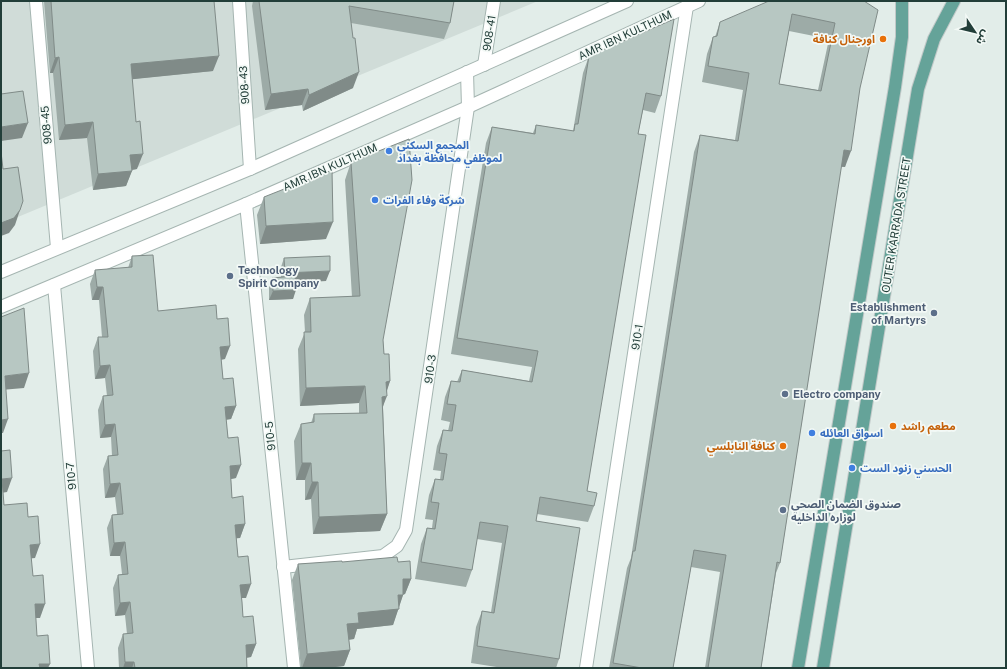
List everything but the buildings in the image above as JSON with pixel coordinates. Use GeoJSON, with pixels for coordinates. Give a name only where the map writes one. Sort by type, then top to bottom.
{"type":"FeatureCollection","features":[{"type":"Feature","properties":{"kind":"main road"},"geometry":{"type":"LineString","coordinates":[[798,668],[895,87],[902,38],[902,1]]}},
{"type":"Feature","properties":{"kind":"main road","name":"OUTER KARRADA STREET"},"geometry":{"type":"LineString","coordinates":[[823,668],[918,89],[934,40],[954,1]]}},
{"type":"Feature","properties":{"kind":"street","name":"908-45"},"geometry":{"type":"LineString","coordinates":[[36,1],[57,248]]}},
{"type":"Feature","properties":{"kind":"street","name":"908-43"},"geometry":{"type":"LineString","coordinates":[[239,1],[250,169]]}},
{"type":"Feature","properties":{"kind":"street","name":"908-41"},"geometry":{"type":"LineString","coordinates":[[484,65],[494,1]]}},
{"type":"Feature","properties":{"kind":"street"},"geometry":{"type":"LineString","coordinates":[[1,272],[250,169],[627,1]]}},
{"type":"Feature","properties":{"kind":"street","name":"AMR IBN KULTHUM"},"geometry":{"type":"LineString","coordinates":[[1,307],[246,204],[468,107],[699,1]]}},
{"type":"Feature","properties":{"kind":"street","name":"910-1"},"geometry":{"type":"LineString","coordinates":[[586,668],[687,6]]}},
{"type":"Feature","properties":{"kind":"street","name":"910-3"},"geometry":{"type":"LineString","coordinates":[[284,567],[383,556],[397,546],[406,530],[468,107],[468,72]]}},
{"type":"Feature","properties":{"kind":"street","name":"910-5"},"geometry":{"type":"LineString","coordinates":[[246,204],[294,668]]}},
{"type":"Feature","properties":{"kind":"street","name":"910-7"},"geometry":{"type":"LineString","coordinates":[[54,285],[88,668]]}},
{"type":"Feature","properties":{"kind":"shaded area"},"geometry":{"type":"Polygon","coordinates":[[[1,1],[538,1],[1,224],[1,1]]]}},
{"type":"Feature","properties":{"kind":"place","name":"اورجنال كنافة"},"geometry":{"type":"Point","coordinates":[883,39]}},
{"type":"Feature","properties":{"kind":"place","name":"المجمع السكني لموظفي محافظة بغداد"},"geometry":{"type":"Point","coordinates":[389,151]}},
{"type":"Feature","properties":{"kind":"place","name":"شركة وفاء الفرات"},"geometry":{"type":"Point","coordinates":[375,200]}},
{"type":"Feature","properties":{"kind":"place","name":"Technology Spirit Company"},"geometry":{"type":"Point","coordinates":[230,276]}},
{"type":"Feature","properties":{"kind":"place","name":"Establishment of Martyrs"},"geometry":{"type":"Point","coordinates":[934,313]}},
{"type":"Feature","properties":{"kind":"place","name":"Electro company"},"geometry":{"type":"Point","coordinates":[785,394]}},
{"type":"Feature","properties":{"kind":"place","name":"مطعم راشد"},"geometry":{"type":"Point","coordinates":[893,426]}},
{"type":"Feature","properties":{"kind":"place","name":"اسواق العائله"},"geometry":{"type":"Point","coordinates":[812,433]}},
{"type":"Feature","properties":{"kind":"place","name":"كنافة النابلسي"},"geometry":{"type":"Point","coordinates":[783,446]}},
{"type":"Feature","properties":{"kind":"place","name":"الحسني زنود الست"},"geometry":{"type":"Point","coordinates":[852,468]}},
{"type":"Feature","properties":{"kind":"place","name":"صندوق الضمان الصحي لوزاره الداخليه"},"geometry":{"type":"Point","coordinates":[783,510]}}]}
